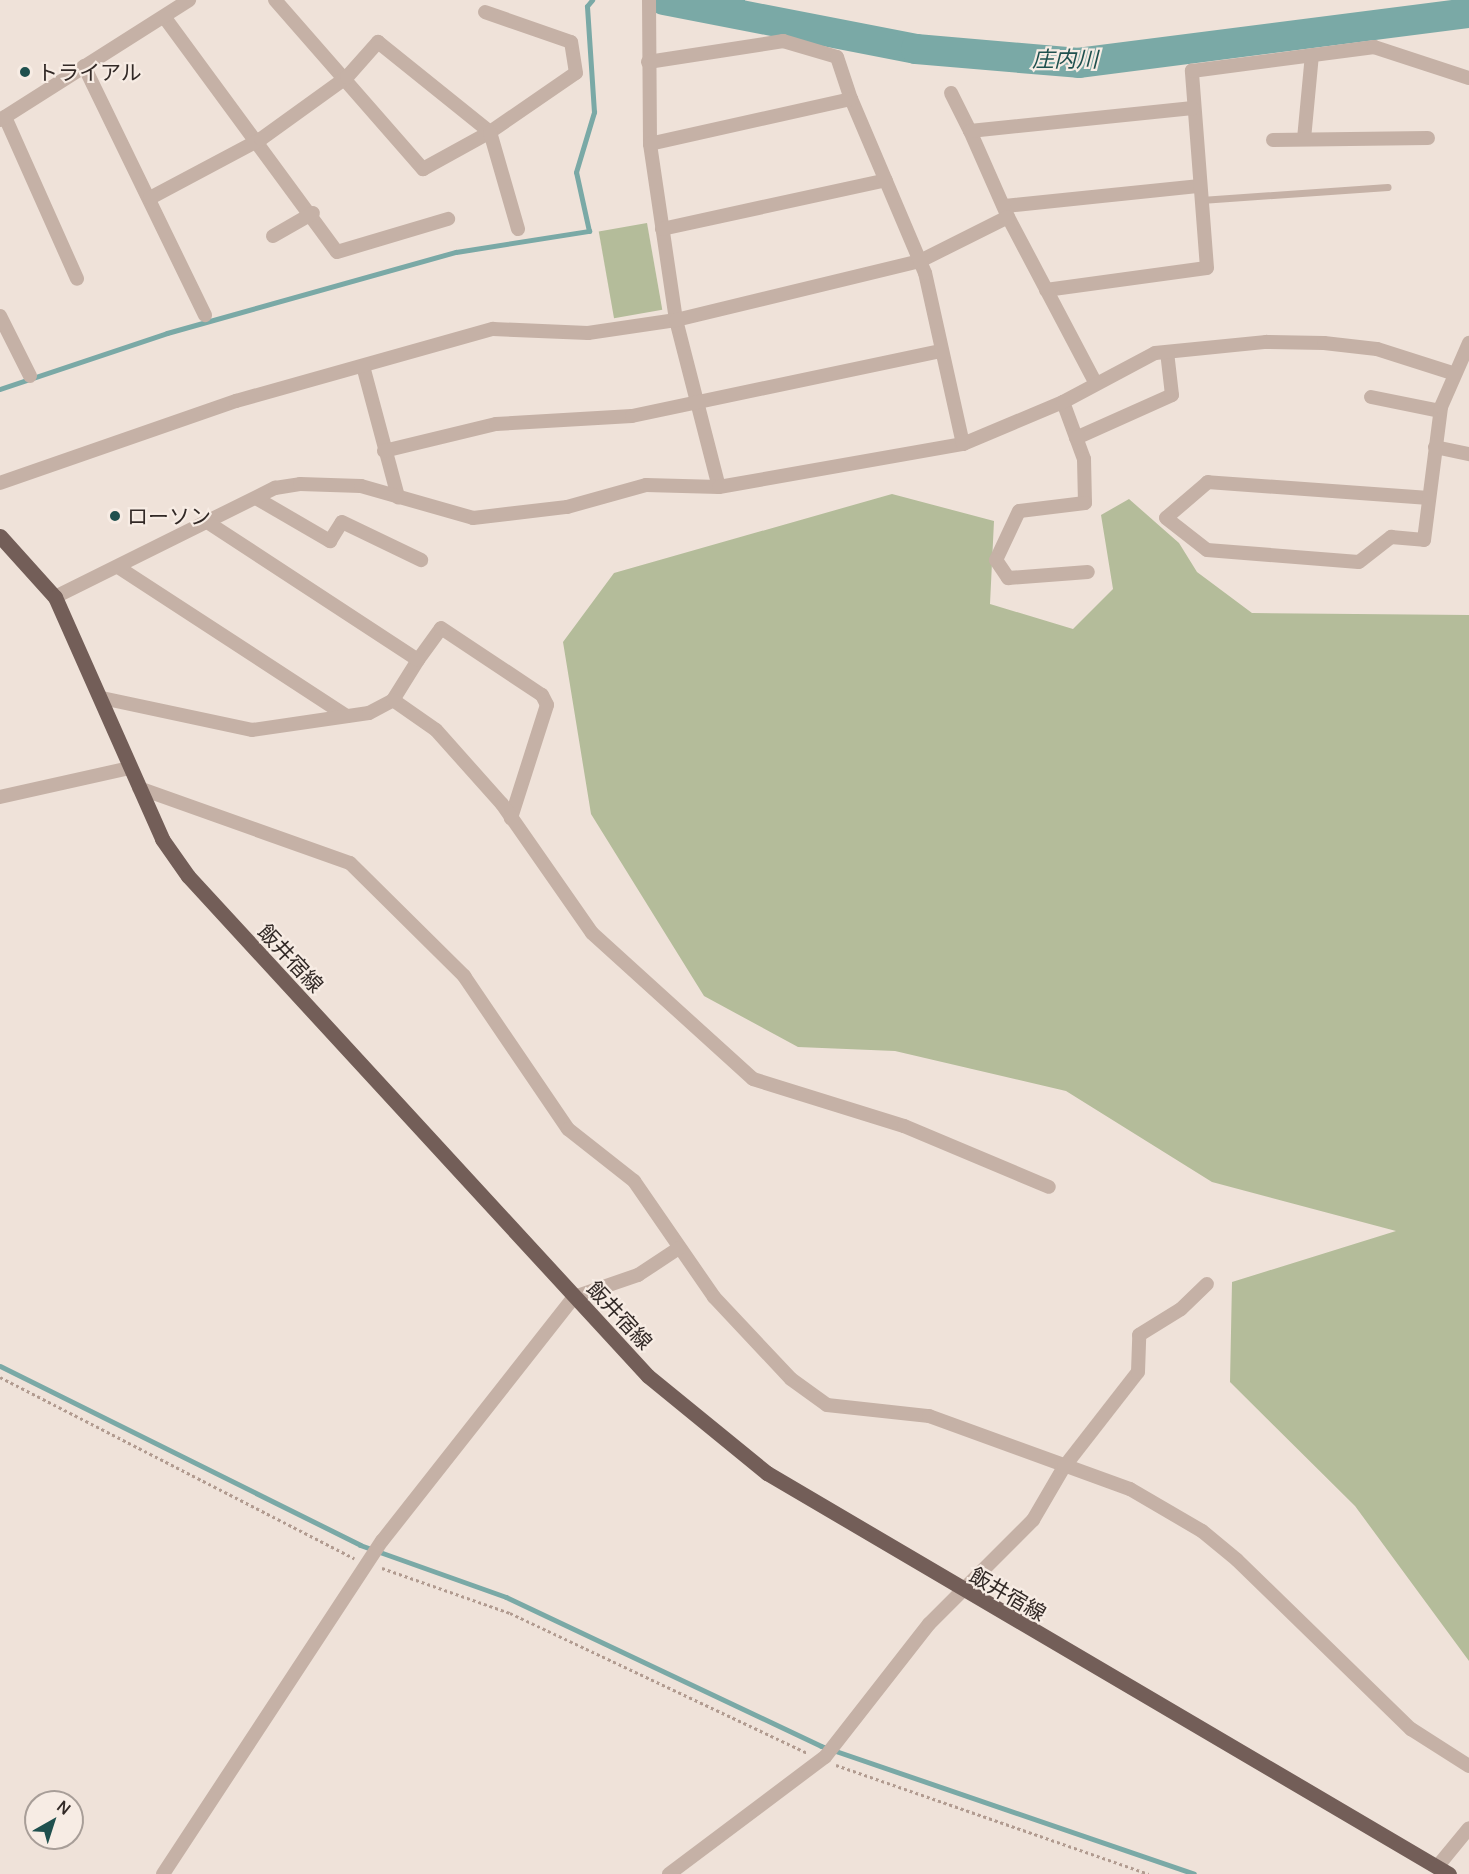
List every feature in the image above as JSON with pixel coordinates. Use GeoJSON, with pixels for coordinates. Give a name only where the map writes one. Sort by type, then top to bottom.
{"type":"FeatureCollection","features":[{"type":"Feature","properties":{"kind":"main road","name":"飯井宿線"},"geometry":{"type":"LineString","coordinates":[[0,536],[55,597],[102,698],[162,839],[188,876],[648,1376],[707,1428],[767,1473],[963,1592],[1443,1870]]}},
{"type":"Feature","properties":{"kind":"street"},"geometry":{"type":"LineString","coordinates":[[77,279],[2,119],[84,66],[165,18],[189,0]]}},
{"type":"Feature","properties":{"kind":"street"},"geometry":{"type":"LineString","coordinates":[[276,0],[347,77],[423,169],[490,132],[572,78],[577,67],[571,42],[484,12]]}},
{"type":"Feature","properties":{"kind":"street"},"geometry":{"type":"LineString","coordinates":[[649,0],[650,144],[662,229],[676,320],[719,487]]}},
{"type":"Feature","properties":{"kind":"street"},"geometry":{"type":"LineString","coordinates":[[165,18],[256,141],[313,213],[337,252],[448,219]]}},
{"type":"Feature","properties":{"kind":"street"},"geometry":{"type":"LineString","coordinates":[[648,62],[783,41],[837,57],[851,99],[920,261],[963,444]]}},
{"type":"Feature","properties":{"kind":"street"},"geometry":{"type":"LineString","coordinates":[[150,198],[256,141],[347,77],[378,42],[490,132],[518,229]]}},
{"type":"Feature","properties":{"kind":"street"},"geometry":{"type":"LineString","coordinates":[[1046,290],[1207,268],[1193,108],[1192,71],[1374,47],[1469,78]]}},
{"type":"Feature","properties":{"kind":"street"},"geometry":{"type":"LineString","coordinates":[[1304,139],[1312,56]]}},
{"type":"Feature","properties":{"kind":"street"},"geometry":{"type":"LineString","coordinates":[[84,66],[205,315]]}},
{"type":"Feature","properties":{"kind":"street"},"geometry":{"type":"LineString","coordinates":[[951,93],[1007,212],[1095,382]]}},
{"type":"Feature","properties":{"kind":"street"},"geometry":{"type":"LineString","coordinates":[[650,144],[851,99]]}},
{"type":"Feature","properties":{"kind":"street"},"geometry":{"type":"LineString","coordinates":[[970,131],[1193,108]]}},
{"type":"Feature","properties":{"kind":"street"},"geometry":{"type":"LineString","coordinates":[[1273,140],[1428,138]]}},
{"type":"Feature","properties":{"kind":"street"},"geometry":{"type":"LineString","coordinates":[[662,229],[886,180]]}},
{"type":"Feature","properties":{"kind":"street"},"geometry":{"type":"LineString","coordinates":[[0,483],[236,401],[493,329],[588,333],[676,320],[920,261],[1007,212],[1200,186]]}},
{"type":"Feature","properties":{"kind":"street"},"geometry":{"type":"LineString","coordinates":[[273,236],[313,213]]}},
{"type":"Feature","properties":{"kind":"street"},"geometry":{"type":"LineString","coordinates":[[0,316],[30,376]]}},
{"type":"Feature","properties":{"kind":"street"},"geometry":{"type":"LineString","coordinates":[[55,597],[256,498],[300,484],[361,486],[473,518],[567,507],[646,485],[719,487],[963,444],[1063,402],[1095,382],[1167,351],[1266,342],[1324,343],[1377,349],[1452,373]]}},
{"type":"Feature","properties":{"kind":"street"},"geometry":{"type":"LineString","coordinates":[[1429,498],[1208,482],[1166,518],[1207,550],[1359,562],[1391,537],[1424,540],[1440,411],[1452,373],[1469,343]]}},
{"type":"Feature","properties":{"kind":"street"},"geometry":{"type":"LineString","coordinates":[[384,451],[496,424],[632,416],[699,404],[941,351]]}},
{"type":"Feature","properties":{"kind":"street"},"geometry":{"type":"LineString","coordinates":[[1076,438],[1172,395],[1167,351]]}},
{"type":"Feature","properties":{"kind":"street"},"geometry":{"type":"LineString","coordinates":[[363,366],[398,497]]}},
{"type":"Feature","properties":{"kind":"street"},"geometry":{"type":"LineString","coordinates":[[1371,397],[1440,411]]}},
{"type":"Feature","properties":{"kind":"street"},"geometry":{"type":"LineString","coordinates":[[1063,402],[1084,459],[1085,503],[1019,511],[996,560],[1008,578],[1088,572]]}},
{"type":"Feature","properties":{"kind":"street"},"geometry":{"type":"LineString","coordinates":[[1435,447],[1469,454]]}},
{"type":"Feature","properties":{"kind":"street"},"geometry":{"type":"LineString","coordinates":[[256,498],[330,541],[342,522],[421,560]]}},
{"type":"Feature","properties":{"kind":"street"},"geometry":{"type":"LineString","coordinates":[[207,522],[418,660]]}},
{"type":"Feature","properties":{"kind":"street"},"geometry":{"type":"LineString","coordinates":[[118,567],[347,716]]}},
{"type":"Feature","properties":{"kind":"street"},"geometry":{"type":"LineString","coordinates":[[102,698],[252,730],[347,716],[393,700],[441,628],[542,695],[547,705],[511,818]]}},
{"type":"Feature","properties":{"kind":"street"},"geometry":{"type":"LineString","coordinates":[[393,700],[436,730],[511,818],[592,933],[753,1079],[904,1126],[1049,1187]]}},
{"type":"Feature","properties":{"kind":"street"},"geometry":{"type":"LineString","coordinates":[[0,797],[130,768]]}},
{"type":"Feature","properties":{"kind":"street"},"geometry":{"type":"LineString","coordinates":[[139,788],[350,863],[464,976],[568,1129],[634,1181],[714,1297],[791,1379],[827,1405],[928,1416],[1130,1490],[1202,1531],[1411,1728],[1469,1766]]}},
{"type":"Feature","properties":{"kind":"street"},"geometry":{"type":"LineString","coordinates":[[163,1874],[382,1541],[574,1297],[638,1275],[679,1248]]}},
{"type":"Feature","properties":{"kind":"street"},"geometry":{"type":"LineString","coordinates":[[669,1874],[823,1758],[929,1624],[1033,1520],[1064,1467],[1138,1372],[1139,1335],[1181,1309],[1207,1284]]}},
{"type":"Feature","properties":{"kind":"street"},"geometry":{"type":"LineString","coordinates":[[1443,1870],[1469,1828]]}},
{"type":"Feature","properties":{"kind":"lane"},"geometry":{"type":"LineString","coordinates":[[1201,200],[1388,187]]}},
{"type":"Feature","properties":{"kind":"path"},"geometry":{"type":"LineString","coordinates":[[0,1377],[366,1564],[413,1576],[510,1613],[823,1758],[935,1804],[1149,1874]]}},
{"type":"Feature","properties":{"kind":"green space"},"geometry":{"type":"Polygon","coordinates":[[[647,223],[662,310],[614,318],[599,232],[647,223]]]}},
{"type":"Feature","properties":{"kind":"green space"},"geometry":{"type":"Polygon","coordinates":[[[892,494],[994,521],[990,604],[1073,629],[1113,589],[1101,515],[1129,499],[1179,543],[1197,572],[1252,613],[1469,615],[1469,1661],[1355,1506],[1230,1382],[1232,1282],[1396,1231],[1212,1182],[1066,1091],[895,1051],[798,1047],[704,996],[591,814],[563,642],[614,573],[892,494]]]}},
{"type":"Feature","properties":{"kind":"waterway"},"geometry":{"type":"LineString","coordinates":[[0,389],[167,333],[456,252],[589,231],[576,172],[594,112],[587,6],[592,0]]}},
{"type":"Feature","properties":{"kind":"waterway","name":"庄内川"},"geometry":{"type":"LineString","coordinates":[[664,0],[916,49],[1078,63],[1469,13]]}},
{"type":"Feature","properties":{"kind":"waterway"},"geometry":{"type":"LineString","coordinates":[[734,15],[742,0]]}},
{"type":"Feature","properties":{"kind":"waterway"},"geometry":{"type":"LineString","coordinates":[[0,1366],[360,1545],[506,1597],[821,1746],[1194,1874]]}},
{"type":"Feature","properties":{"kind":"place","name":"トライアル"},"geometry":{"type":"Point","coordinates":[25,72]}},
{"type":"Feature","properties":{"kind":"place","name":"ローソン"},"geometry":{"type":"Point","coordinates":[115,516]}}]}
